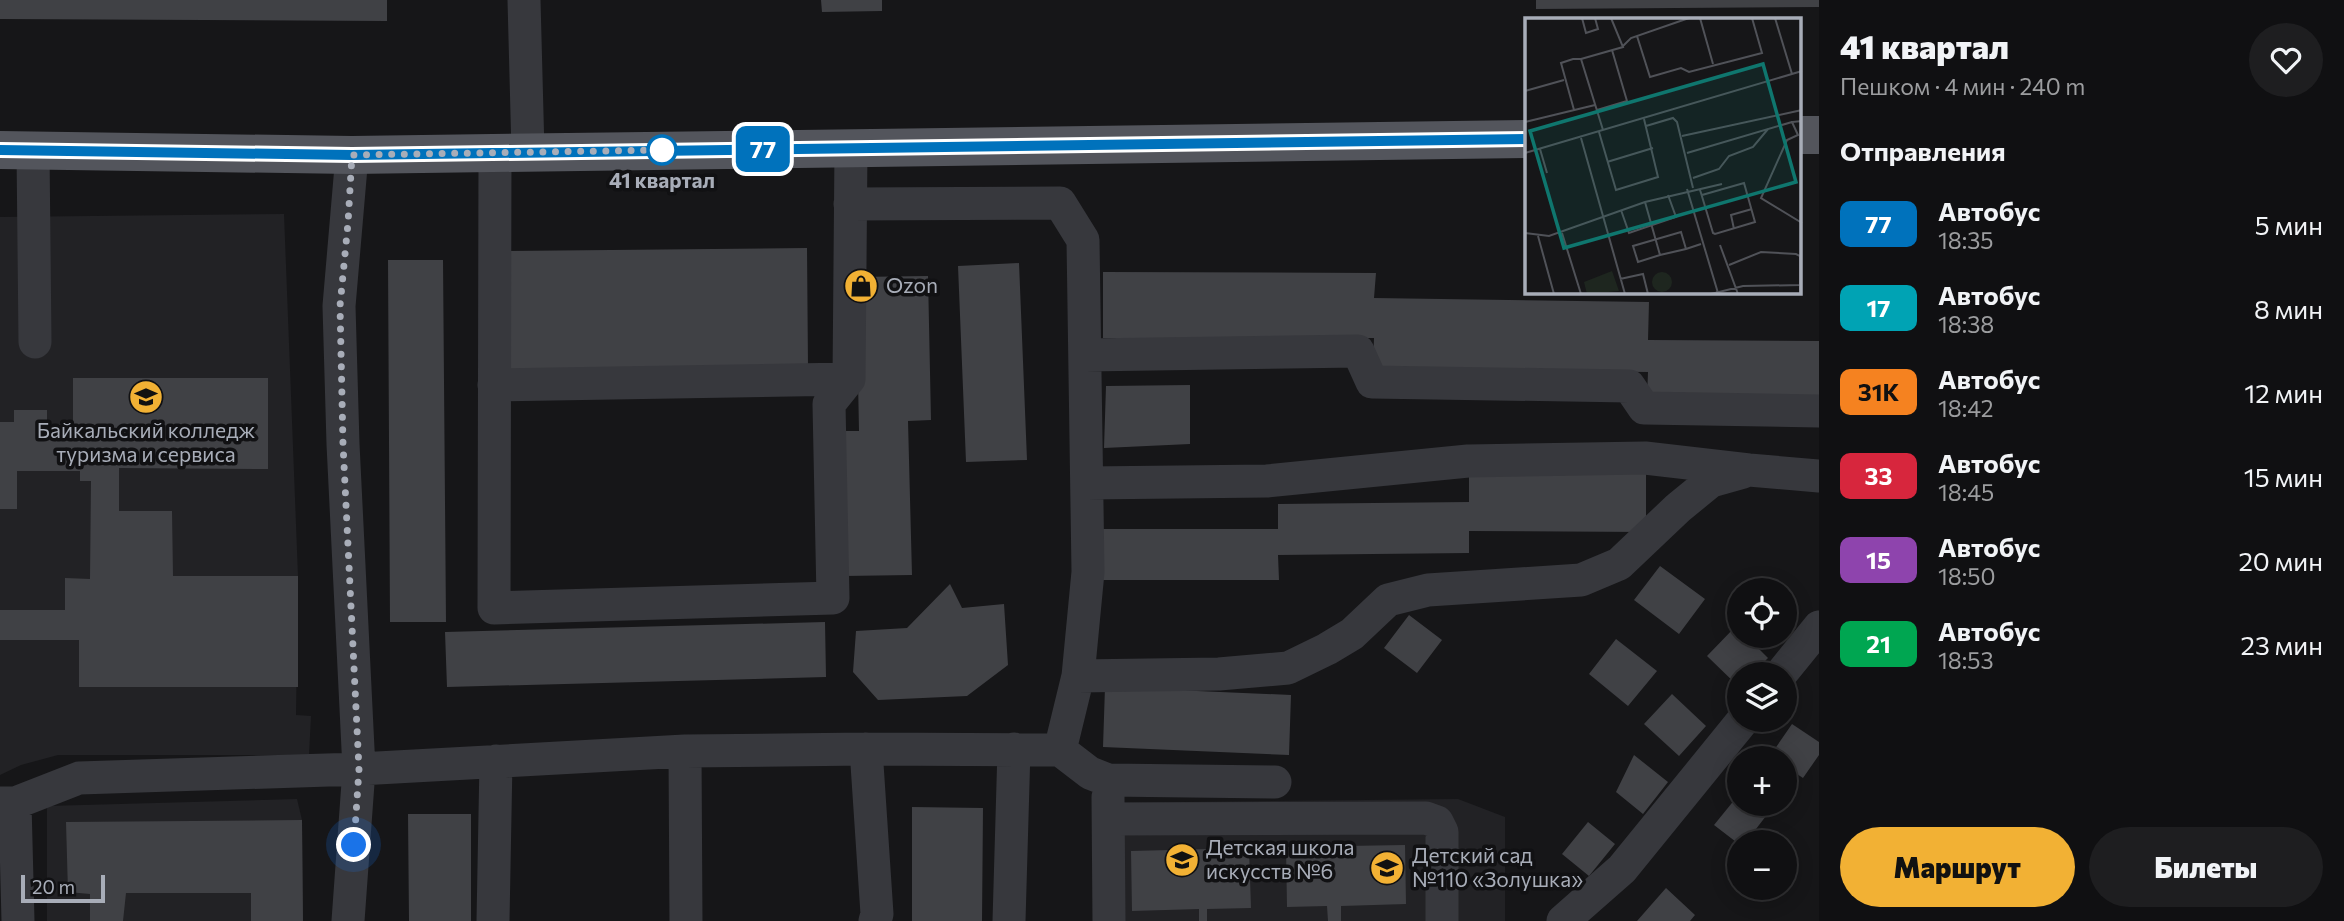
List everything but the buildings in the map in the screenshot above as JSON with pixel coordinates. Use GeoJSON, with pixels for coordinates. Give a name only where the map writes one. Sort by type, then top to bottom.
{"type":"FeatureCollection","features":[{"type":"Feature","properties":{"kind":"main road"},"geometry":{"type":"LineString","coordinates":[[1801,135],[1819,135]]}},
{"type":"Feature","properties":{"kind":"main road"},"geometry":{"type":"LineString","coordinates":[[17,150],[352,155],[1525,139]]}},
{"type":"Feature","properties":{"kind":"street"},"geometry":{"type":"LineString","coordinates":[[524,0],[494,385],[494,608],[833,598],[829,404],[849,380],[851,148]]}},
{"type":"Feature","properties":{"kind":"street"},"geometry":{"type":"LineString","coordinates":[[17,150],[35,342]]}},
{"type":"Feature","properties":{"kind":"street"},"geometry":{"type":"LineString","coordinates":[[348,921],[359,769],[344,457],[340,306],[352,155]]}},
{"type":"Feature","properties":{"kind":"street"},"geometry":{"type":"LineString","coordinates":[[850,204],[1060,203],[1083,240],[1088,572],[1078,676],[1060,750]]}},
{"type":"Feature","properties":{"kind":"street"},"geometry":{"type":"LineString","coordinates":[[1085,355],[1358,351],[1372,382],[1629,386],[1644,408],[1819,411]]}},
{"type":"Feature","properties":{"kind":"street"},"geometry":{"type":"LineString","coordinates":[[494,385],[849,380]]}},
{"type":"Feature","properties":{"kind":"street"},"geometry":{"type":"LineString","coordinates":[[1087,483],[1267,481],[1468,461],[1645,457],[1819,476]]}},
{"type":"Feature","properties":{"kind":"street"},"geometry":{"type":"LineString","coordinates":[[1078,676],[1219,674],[1288,668],[1352,634],[1388,600],[1429,590],[1581,580],[1619,564],[1711,481],[1749,470]]}},
{"type":"Feature","properties":{"kind":"street"},"geometry":{"type":"LineString","coordinates":[[1791,662],[1819,627]]}},
{"type":"Feature","properties":{"kind":"street"},"geometry":{"type":"LineString","coordinates":[[1563,921],[1622,869],[1733,732]]}},
{"type":"Feature","properties":{"kind":"street"},"geometry":{"type":"LineString","coordinates":[[1009,921],[1014,748]]}},
{"type":"Feature","properties":{"kind":"street"},"geometry":{"type":"LineString","coordinates":[[18,921],[8,803],[79,778],[359,769],[685,751],[1014,748],[1060,750],[1090,773],[1108,780],[1275,782]]}},
{"type":"Feature","properties":{"kind":"street"},"geometry":{"type":"LineString","coordinates":[[866,749],[877,914],[875,921]]}},
{"type":"Feature","properties":{"kind":"street"},"geometry":{"type":"LineString","coordinates":[[685,751],[686,921]]}},
{"type":"Feature","properties":{"kind":"street"},"geometry":{"type":"LineString","coordinates":[[493,921],[496,761]]}},
{"type":"Feature","properties":{"kind":"street"},"geometry":{"type":"LineString","coordinates":[[1108,780],[1109,921]]}},
{"type":"Feature","properties":{"kind":"street"},"geometry":{"type":"LineString","coordinates":[[1109,818],[1426,818],[1437,822],[1442,832],[1442,921]]}},
{"type":"Feature","properties":{"kind":"shaded area","name":"Байкальский колледж туризма и сервиса"},"geometry":{"type":"Polygon","coordinates":[[[284,214],[298,576],[296,715],[311,716],[309,755],[58,755],[21,765],[0,775],[0,217],[284,214]]]}},
{"type":"Feature","properties":{"kind":"shaded area"},"geometry":{"type":"Polygon","coordinates":[[[297,799],[302,820],[303,921],[47,921],[47,806],[297,799]]]}},
{"type":"Feature","properties":{"kind":"shaded area"},"geometry":{"type":"Polygon","coordinates":[[[1458,799],[1505,817],[1505,921],[1097,921],[1095,803],[1458,799]]]}},
{"type":"Feature","properties":{"kind":"bus line","name":"77"},"geometry":{"type":"LineString","coordinates":[[0,150],[352,155],[1525,139]]}},
{"type":"Feature","properties":{"kind":"place","name":"41 квартал"},"geometry":{"type":"Point","coordinates":[662,150]}},
{"type":"Feature","properties":{"kind":"place","name":"Ozon"},"geometry":{"type":"Point","coordinates":[861,286]}},
{"type":"Feature","properties":{"kind":"place","name":"Байкальский колледж туризма и сервиса"},"geometry":{"type":"Point","coordinates":[146,397]}},
{"type":"Feature","properties":{"kind":"place","name":"Детская школа искусств №6"},"geometry":{"type":"Point","coordinates":[1182,860]}},
{"type":"Feature","properties":{"kind":"place","name":"Детский сад №110 «Золушка»"},"geometry":{"type":"Point","coordinates":[1387,868]}},
{"type":"Feature","properties":{"kind":"route"},"geometry":{"type":"LineString","coordinates":[[354,845],[359,769],[343,444],[340,306],[352,155],[665,150],[662,150]]}}]}
